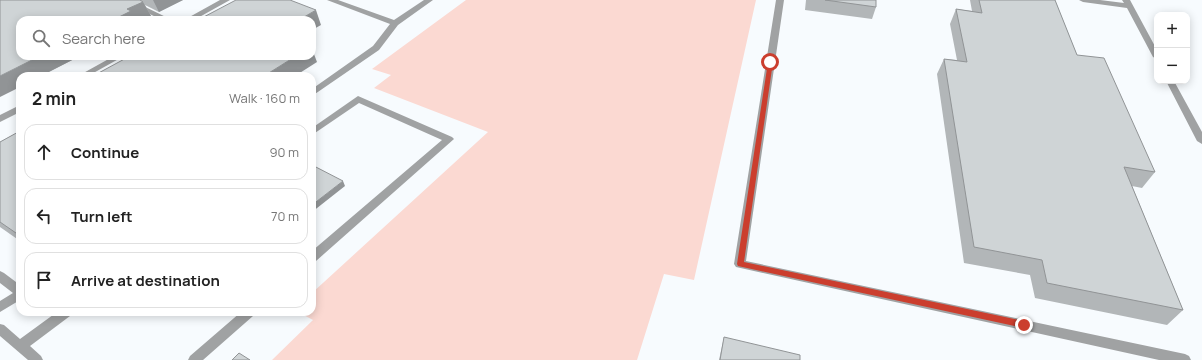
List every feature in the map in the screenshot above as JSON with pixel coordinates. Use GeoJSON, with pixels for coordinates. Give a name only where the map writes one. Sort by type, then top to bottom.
{"type":"FeatureCollection","features":[{"type":"Feature","properties":{"kind":"street"},"geometry":{"type":"LineString","coordinates":[[125,0],[159,16]]}},
{"type":"Feature","properties":{"kind":"street"},"geometry":{"type":"LineString","coordinates":[[196,16],[226,0]]}},
{"type":"Feature","properties":{"kind":"street"},"geometry":{"type":"LineString","coordinates":[[331,0],[395,23]]}},
{"type":"Feature","properties":{"kind":"street"},"geometry":{"type":"LineString","coordinates":[[316,90],[376,48],[395,23],[429,0]]}},
{"type":"Feature","properties":{"kind":"street"},"geometry":{"type":"LineString","coordinates":[[780,0],[740,264],[1185,360]]}},
{"type":"Feature","properties":{"kind":"street"},"geometry":{"type":"LineString","coordinates":[[1083,0],[1128,3],[1154,51]]}},
{"type":"Feature","properties":{"kind":"street"},"geometry":{"type":"LineString","coordinates":[[90,72],[112,60]]}},
{"type":"Feature","properties":{"kind":"street"},"geometry":{"type":"LineString","coordinates":[[1172,84],[1202,141]]}},
{"type":"Feature","properties":{"kind":"street"},"geometry":{"type":"LineString","coordinates":[[316,129],[358,98],[449,139],[316,252]]}},
{"type":"Feature","properties":{"kind":"street"},"geometry":{"type":"LineString","coordinates":[[0,119],[16,110]]}},
{"type":"Feature","properties":{"kind":"street"},"geometry":{"type":"LineString","coordinates":[[0,276],[16,290]]}},
{"type":"Feature","properties":{"kind":"street"},"geometry":{"type":"LineString","coordinates":[[0,307],[16,296]]}},
{"type":"Feature","properties":{"kind":"street"},"geometry":{"type":"LineString","coordinates":[[20,346],[61,316]]}},
{"type":"Feature","properties":{"kind":"street"},"geometry":{"type":"LineString","coordinates":[[194,360],[244,316]]}},
{"type":"Feature","properties":{"kind":"street"},"geometry":{"type":"LineString","coordinates":[[0,329],[37,360]]}},
{"type":"Feature","properties":{"kind":"shaded area"},"geometry":{"type":"Polygon","coordinates":[[[466,0],[756,0],[694,280],[664,274],[637,360],[272,360],[313,320],[306,316],[316,316],[316,289],[488,132],[374,88],[391,75],[372,69],[466,0]]]}},
{"type":"Feature","properties":{"kind":"building"},"geometry":{"type":"Polygon","coordinates":[[[0,0],[140,0],[143,2],[127,9],[131,11],[121,16],[16,16],[16,60],[32,60],[0,76],[0,0]]]}},
{"type":"Feature","properties":{"kind":"building"},"geometry":{"type":"Polygon","coordinates":[[[236,0],[290,0],[316,10],[306,16],[206,16],[236,0]]]}},
{"type":"Feature","properties":{"kind":"building"},"geometry":{"type":"Polygon","coordinates":[[[825,0],[876,0],[876,7],[825,0]]]}},
{"type":"Feature","properties":{"kind":"building"},"geometry":{"type":"Polygon","coordinates":[[[979,0],[1055,0],[1077,55],[1104,58],[1155,172],[1124,167],[1183,310],[1047,283],[1042,260],[974,247],[944,59],[967,62],[956,9],[982,13],[979,0]]]}},
{"type":"Feature","properties":{"kind":"building"},"geometry":{"type":"Polygon","coordinates":[[[123,60],[290,60],[270,72],[100,72],[123,60]]]}},
{"type":"Feature","properties":{"kind":"building"},"geometry":{"type":"Polygon","coordinates":[[[16,133],[16,233],[0,222],[0,142],[16,133]]]}},
{"type":"Feature","properties":{"kind":"building"},"geometry":{"type":"Polygon","coordinates":[[[316,167],[343,181],[316,202],[316,167]]]}},
{"type":"Feature","properties":{"kind":"building"},"geometry":{"type":"Polygon","coordinates":[[[724,337],[800,355],[800,360],[720,360],[724,337]]]}},
{"type":"Feature","properties":{"kind":"building"},"geometry":{"type":"Polygon","coordinates":[[[239,353],[250,360],[232,360],[239,353]]]}},
{"type":"Feature","properties":{"kind":"route"},"geometry":{"type":"LineString","coordinates":[[770,62],[740,264],[1024,325]]}}]}
